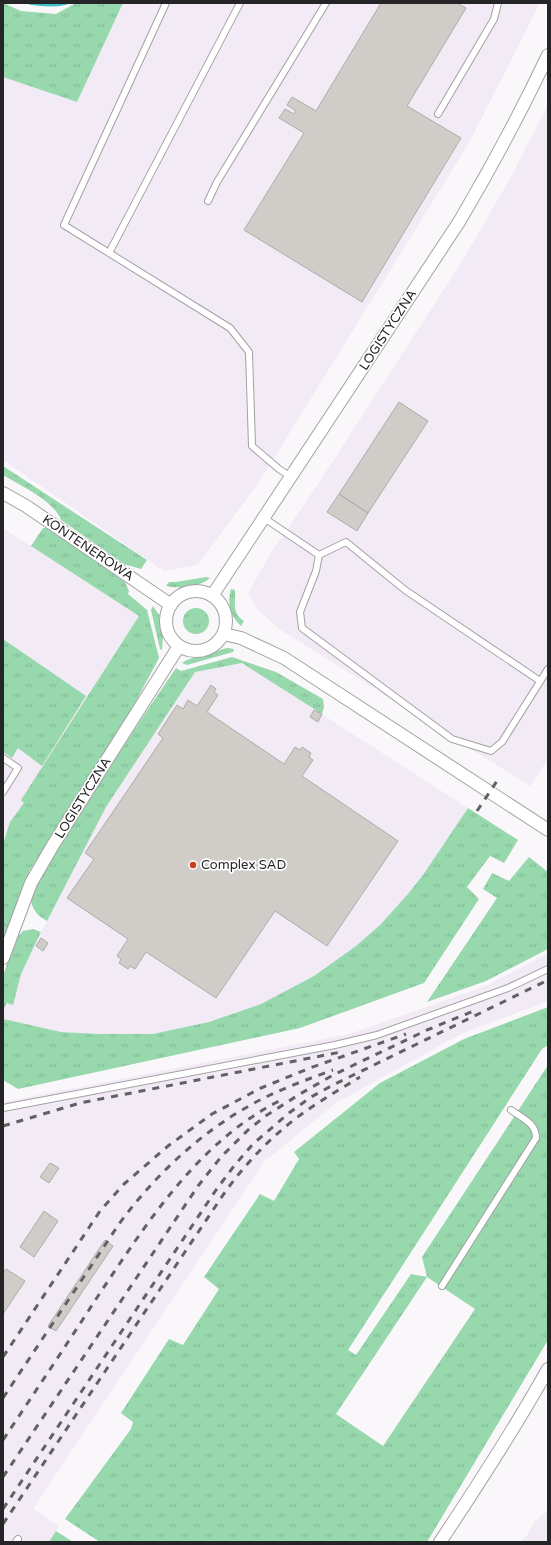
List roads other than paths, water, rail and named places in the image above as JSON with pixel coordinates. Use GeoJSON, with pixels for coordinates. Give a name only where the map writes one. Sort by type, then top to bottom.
{"type":"FeatureCollection","features":[{"type":"Feature","properties":{"kind":"street","name":"LOGISTYCZNA"},"geometry":{"type":"LineString","coordinates":[[212,596],[459,222],[483,182],[548,55]]}},
{"type":"Feature","properties":{"kind":"street","name":"KONTENEROWA"},"geometry":{"type":"LineString","coordinates":[[3,493],[43,518],[171,605]]}},
{"type":"Feature","properties":{"kind":"street"},"geometry":{"type":"LineString","coordinates":[[193,592],[201,592],[212,596],[221,604],[224,611],[226,626],[224,634],[214,646],[207,649],[192,651],[179,646],[168,632],[167,617],[171,605],[179,597],[193,592]]}},
{"type":"Feature","properties":{"kind":"street"},"geometry":{"type":"LineString","coordinates":[[224,634],[241,638],[284,658],[548,830]]}},
{"type":"Feature","properties":{"kind":"street","name":"LOGISTYCZNA"},"geometry":{"type":"LineString","coordinates":[[3,958],[31,883],[53,845],[179,646]]}},
{"type":"Feature","properties":{"kind":"street"},"geometry":{"type":"LineString","coordinates":[[440,1542],[480,1482],[528,1405],[548,1369]]}},
{"type":"Feature","properties":{"kind":"lane"},"geometry":{"type":"LineString","coordinates":[[166,3],[64,225],[230,328],[249,352],[252,446],[279,469],[291,477]]}},
{"type":"Feature","properties":{"kind":"lane"},"geometry":{"type":"LineString","coordinates":[[109,252],[240,3]]}},
{"type":"Feature","properties":{"kind":"lane"},"geometry":{"type":"LineString","coordinates":[[208,201],[221,176],[326,3]]}},
{"type":"Feature","properties":{"kind":"lane"},"geometry":{"type":"LineString","coordinates":[[438,114],[494,19],[498,3]]}},
{"type":"Feature","properties":{"kind":"lane"},"geometry":{"type":"LineString","coordinates":[[264,518],[319,555]]}},
{"type":"Feature","properties":{"kind":"lane"},"geometry":{"type":"LineString","coordinates":[[319,555],[346,542],[405,590],[540,681]]}},
{"type":"Feature","properties":{"kind":"lane"},"geometry":{"type":"LineString","coordinates":[[319,555],[316,571],[300,612],[302,628],[452,739],[491,751],[502,742],[548,669]]}},
{"type":"Feature","properties":{"kind":"lane"},"geometry":{"type":"LineString","coordinates":[[3,758],[18,768],[3,792]]}},
{"type":"Feature","properties":{"kind":"lane"},"geometry":{"type":"LineString","coordinates":[[3,1108],[335,1045],[377,1035],[508,988],[548,968]]}},
{"type":"Feature","properties":{"kind":"lane"},"geometry":{"type":"LineString","coordinates":[[442,1286],[536,1138],[536,1132],[532,1125],[511,1110]]}},
{"type":"Feature","properties":{"kind":"waterway"},"geometry":{"type":"LineString","coordinates":[[30,3],[48,5],[66,3]]}},
{"type":"Feature","properties":{"kind":"railway"},"geometry":{"type":"LineString","coordinates":[[477,811],[499,778]]}},
{"type":"Feature","properties":{"kind":"railway"},"geometry":{"type":"LineString","coordinates":[[3,1509],[216,1190],[253,1144],[289,1113],[311,1097],[548,980]]}},
{"type":"Feature","properties":{"kind":"railway"},"geometry":{"type":"LineString","coordinates":[[3,1477],[198,1186],[221,1157],[248,1130],[267,1115],[333,1075],[427,1030],[476,1010]]}},
{"type":"Feature","properties":{"kind":"railway"},"geometry":{"type":"LineString","coordinates":[[3,1357],[100,1211],[124,1184],[168,1146],[212,1114],[261,1088],[310,1068],[406,1034]]}},
{"type":"Feature","properties":{"kind":"railway"},"geometry":{"type":"LineString","coordinates":[[3,1126],[80,1103],[341,1052]]}},
{"type":"Feature","properties":{"kind":"railway"},"geometry":{"type":"LineString","coordinates":[[3,1398],[119,1224],[134,1204],[167,1168],[205,1135],[246,1108],[284,1089],[333,1070]]}},
{"type":"Feature","properties":{"kind":"railway"},"geometry":{"type":"LineString","coordinates":[[3,1524],[233,1181],[257,1153],[293,1121],[321,1101],[360,1077]]}},
{"type":"Feature","properties":{"kind":"railway"},"geometry":{"type":"LineString","coordinates":[[3,1440],[135,1241],[176,1187],[223,1139],[250,1118],[279,1101]]}},
{"type":"Feature","properties":{"kind":"place","name":"Complex SAD"},"geometry":{"type":"Point","coordinates":[193,865]}}]}
